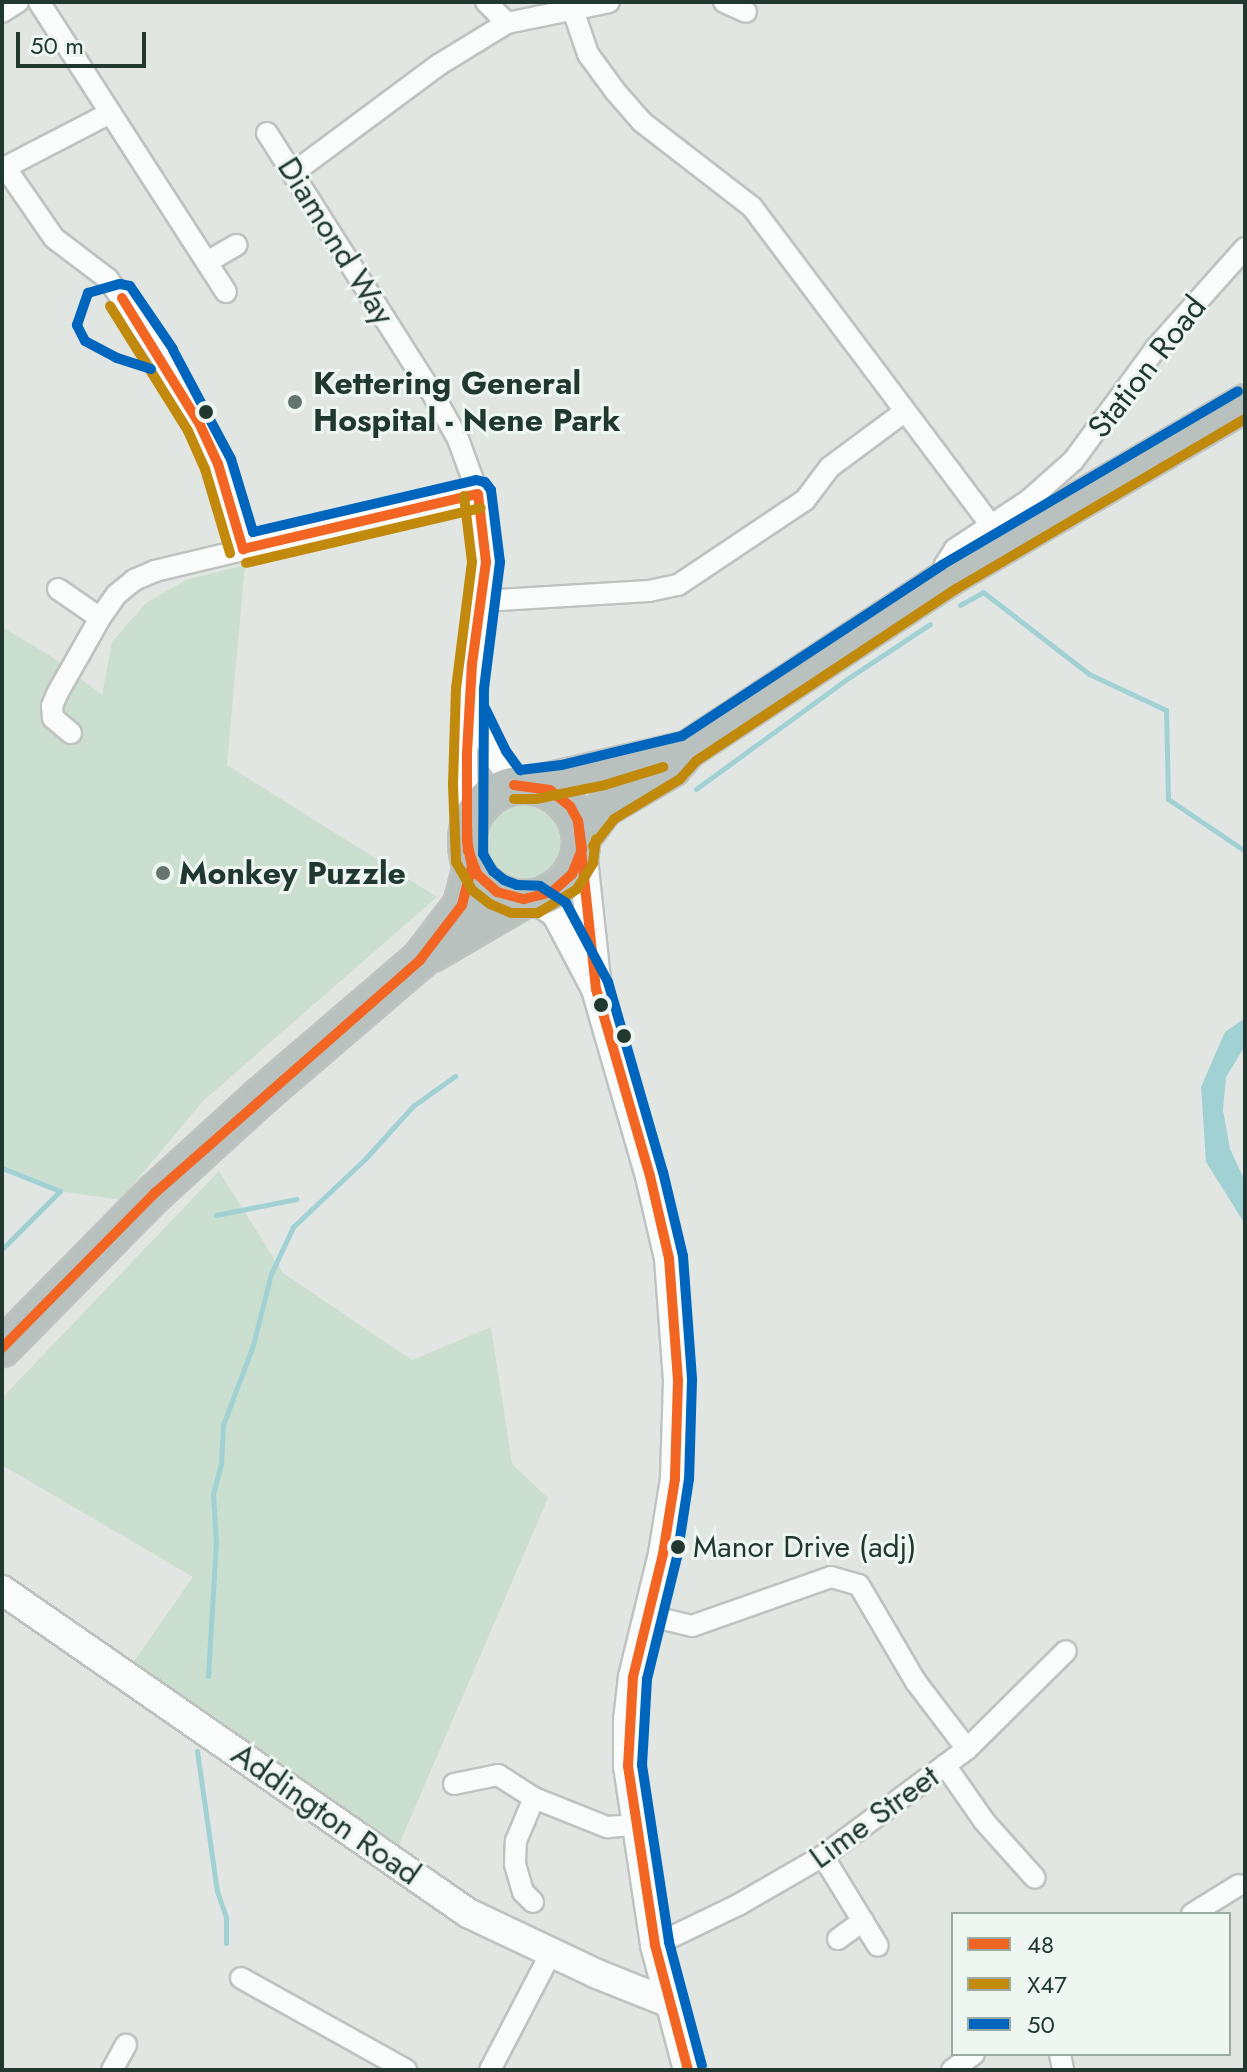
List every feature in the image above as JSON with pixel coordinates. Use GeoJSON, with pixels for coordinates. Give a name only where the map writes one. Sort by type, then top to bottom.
{"type":"FeatureCollection","features":[{"type":"Feature","properties":{"kind":"highway","name":"Station Road"},"geometry":{"type":"LineString","coordinates":[[582,843],[604,808],[672,768],[687,750],[949,577],[1245,403]]}},
{"type":"Feature","properties":{"kind":"highway","name":"Station Road"},"geometry":{"type":"LineString","coordinates":[[524,785],[602,771],[666,752],[687,750]]}},
{"type":"Feature","properties":{"kind":"highway"},"geometry":{"type":"LineString","coordinates":[[2,1348],[155,1193],[260,1097],[420,960],[566,881],[582,843],[575,814],[564,800],[524,785],[495,792],[480,805],[462,905],[420,960]]}},
{"type":"Feature","properties":{"kind":"highway"},"geometry":{"type":"LineString","coordinates":[[470,849],[482,881],[497,892],[529,899]]}},
{"type":"Feature","properties":{"kind":"main road"},"geometry":{"type":"LineString","coordinates":[[582,843],[596,989],[650,1176],[669,1258],[674,1300],[678,1381],[675,1479],[663,1554],[646,1615],[628,1720],[634,1825],[655,1945],[688,2070]]}},
{"type":"Feature","properties":{"kind":"main road"},"geometry":{"type":"LineString","coordinates":[[529,899],[556,913],[596,989]]}},
{"type":"Feature","properties":{"kind":"main road","name":"Addington Road"},"geometry":{"type":"LineString","coordinates":[[2,1590],[468,1913],[551,1953],[670,2003]]}},
{"type":"Feature","properties":{"kind":"street"},"geometry":{"type":"LineString","coordinates":[[2,12],[18,2]]}},
{"type":"Feature","properties":{"kind":"street"},"geometry":{"type":"LineString","coordinates":[[39,2],[226,292]]}},
{"type":"Feature","properties":{"kind":"street"},"geometry":{"type":"LineString","coordinates":[[486,2],[507,23]]}},
{"type":"Feature","properties":{"kind":"street"},"geometry":{"type":"LineString","coordinates":[[293,173],[440,64],[507,23],[572,7],[609,2]]}},
{"type":"Feature","properties":{"kind":"street"},"geometry":{"type":"LineString","coordinates":[[724,2],[746,12]]}},
{"type":"Feature","properties":{"kind":"street"},"geometry":{"type":"LineString","coordinates":[[572,7],[588,54],[615,91],[642,122],[752,207],[992,527]]}},
{"type":"Feature","properties":{"kind":"street"},"geometry":{"type":"LineString","coordinates":[[110,113],[4,168],[54,238],[108,279],[161,357],[218,464],[243,549]]}},
{"type":"Feature","properties":{"kind":"street","name":"Diamond Way"},"geometry":{"type":"LineString","coordinates":[[267,133],[431,391],[458,439],[478,494],[486,562],[472,664],[467,753],[470,849]]}},
{"type":"Feature","properties":{"kind":"street"},"geometry":{"type":"LineString","coordinates":[[207,262],[236,245]]}},
{"type":"Feature","properties":{"kind":"street","name":"Station Road"},"geometry":{"type":"LineString","coordinates":[[949,577],[945,565],[949,556],[992,527],[1073,461],[1156,348],[1245,248]]}},
{"type":"Feature","properties":{"kind":"street"},"geometry":{"type":"LineString","coordinates":[[482,601],[649,591],[678,585],[805,500],[830,467],[904,412]]}},
{"type":"Feature","properties":{"kind":"street"},"geometry":{"type":"LineString","coordinates":[[71,733],[53,718],[52,706],[100,618],[117,594],[134,580],[155,571],[243,549],[478,494]]}},
{"type":"Feature","properties":{"kind":"street"},"geometry":{"type":"LineString","coordinates":[[58,589],[100,618]]}},
{"type":"Feature","properties":{"kind":"street","name":"Diamond Way"},"geometry":{"type":"LineString","coordinates":[[471,712],[494,758],[524,785]]}},
{"type":"Feature","properties":{"kind":"street"},"geometry":{"type":"LineString","coordinates":[[646,1615],[692,1626],[831,1577],[859,1585],[916,1682],[967,1749]]}},
{"type":"Feature","properties":{"kind":"street","name":"Lime Street"},"geometry":{"type":"LineString","coordinates":[[655,1945],[738,1905],[823,1856],[967,1749],[1066,1651]]}},
{"type":"Feature","properties":{"kind":"street"},"geometry":{"type":"LineString","coordinates":[[945,1765],[984,1821],[1035,1878]]}},
{"type":"Feature","properties":{"kind":"street"},"geometry":{"type":"LineString","coordinates":[[454,1784],[498,1775],[534,1798],[607,1827],[634,1825]]}},
{"type":"Feature","properties":{"kind":"street"},"geometry":{"type":"LineString","coordinates":[[533,1902],[523,1892],[515,1864],[516,1841],[534,1798]]}},
{"type":"Feature","properties":{"kind":"street"},"geometry":{"type":"LineString","coordinates":[[823,1856],[878,1946]]}},
{"type":"Feature","properties":{"kind":"street"},"geometry":{"type":"LineString","coordinates":[[1195,1912],[1239,1885]]}},
{"type":"Feature","properties":{"kind":"street"},"geometry":{"type":"LineString","coordinates":[[838,1939],[863,1921]]}},
{"type":"Feature","properties":{"kind":"street"},"geometry":{"type":"LineString","coordinates":[[490,2070],[551,1953]]}},
{"type":"Feature","properties":{"kind":"street"},"geometry":{"type":"LineString","coordinates":[[241,1978],[406,2070]]}},
{"type":"Feature","properties":{"kind":"street"},"geometry":{"type":"LineString","coordinates":[[112,2070],[126,2045]]}},
{"type":"Feature","properties":{"kind":"street"},"geometry":{"type":"LineString","coordinates":[[952,2070],[971,2056]]}},
{"type":"Feature","properties":{"kind":"green space"},"geometry":{"type":"Polygon","coordinates":[[[245,565],[227,765],[437,897],[203,1101],[120,1200],[60,1191],[2,1168],[2,627],[49,655],[102,695],[112,642],[146,603],[186,580],[245,565]]]}},
{"type":"Feature","properties":{"kind":"green space"},"geometry":{"type":"Polygon","coordinates":[[[517,798],[533,798],[556,810],[565,824],[568,841],[565,858],[556,872],[533,884],[517,884],[501,877],[489,865],[482,849],[482,833],[489,817],[501,805],[517,798]]]}},
{"type":"Feature","properties":{"kind":"green space"},"geometry":{"type":"Polygon","coordinates":[[[219,1171],[283,1273],[412,1360],[491,1327],[512,1464],[548,1498],[398,1847],[130,1667],[193,1577],[2,1465],[2,1398],[219,1171]]]}},
{"type":"Feature","properties":{"kind":"water"},"geometry":{"type":"Polygon","coordinates":[[[1245,1018],[1245,1046],[1226,1077],[1223,1110],[1230,1149],[1245,1181],[1245,1224],[1206,1162],[1201,1087],[1225,1032],[1245,1018]]]}},
{"type":"Feature","properties":{"kind":"waterway"},"geometry":{"type":"LineString","coordinates":[[960,605],[983,592],[1089,674],[1166,710],[1168,799],[1245,851]]}},
{"type":"Feature","properties":{"kind":"waterway"},"geometry":{"type":"LineString","coordinates":[[696,789],[844,681],[930,624]]}},
{"type":"Feature","properties":{"kind":"waterway"},"geometry":{"type":"LineString","coordinates":[[208,1676],[216,1543],[213,1494],[221,1464],[223,1425],[253,1345],[271,1274],[293,1227],[365,1159],[413,1106],[455,1076]]}},
{"type":"Feature","properties":{"kind":"waterway"},"geometry":{"type":"LineString","coordinates":[[2,1168],[60,1191],[2,1249]]}},
{"type":"Feature","properties":{"kind":"waterway"},"geometry":{"type":"LineString","coordinates":[[216,1215],[296,1199]]}},
{"type":"Feature","properties":{"kind":"waterway"},"geometry":{"type":"LineString","coordinates":[[197,1751],[217,1891],[226,1917],[226,1943]]}},
{"type":"Feature","properties":{"kind":"transit line","name":"50"},"geometry":{"type":"LineString","coordinates":[[151,369],[117,358],[85,341],[77,325],[88,293],[120,284],[130,286],[173,349]]}},
{"type":"Feature","properties":{"kind":"transit line","name":"48"},"geometry":{"type":"LineString","coordinates":[[122,298],[200,425],[218,464],[243,549]]}},
{"type":"Feature","properties":{"kind":"transit line","name":"X47"},"geometry":{"type":"LineString","coordinates":[[110,306],[188,431],[205,469],[230,553]]}},
{"type":"Feature","properties":{"kind":"transit line","name":"50"},"geometry":{"type":"LineString","coordinates":[[173,350],[231,459],[253,532],[476,480],[485,482],[491,490],[500,562],[484,689],[483,854],[493,871],[504,880],[517,885],[540,886],[566,903],[608,982],[663,1172],[683,1256],[692,1380],[689,1479],[677,1557],[647,1679],[642,1765],[669,1942],[702,2066]]}},
{"type":"Feature","properties":{"kind":"transit line","name":"50"},"geometry":{"type":"LineString","coordinates":[[484,706],[506,751],[520,770],[562,765],[682,736],[942,565],[1238,391]]}},
{"type":"Feature","properties":{"kind":"transit line","name":"X47"},"geometry":{"type":"LineString","coordinates":[[593,846],[614,819],[680,779],[696,761],[956,589],[1245,419]]}},
{"type":"Feature","properties":{"kind":"transit line","name":"48"},"geometry":{"type":"LineString","coordinates":[[243,549],[478,494]]}},
{"type":"Feature","properties":{"kind":"transit line","name":"48"},"geometry":{"type":"LineString","coordinates":[[2,1348],[155,1193],[420,960],[462,905],[472,866],[467,841],[467,753],[472,664],[486,562],[478,494]]}},
{"type":"Feature","properties":{"kind":"transit line","name":"X47"},"geometry":{"type":"LineString","coordinates":[[464,496],[472,562],[456,688],[453,786],[456,862],[472,890],[490,904],[511,913],[538,913],[577,889],[593,863],[596,839]]}},
{"type":"Feature","properties":{"kind":"transit line","name":"X47"},"geometry":{"type":"LineString","coordinates":[[246,563],[481,508]]}},
{"type":"Feature","properties":{"kind":"transit line","name":"X47"},"geometry":{"type":"LineString","coordinates":[[514,799],[536,799],[605,785],[663,767]]}},
{"type":"Feature","properties":{"kind":"transit line","name":"48"},"geometry":{"type":"LineString","coordinates":[[514,785],[550,790],[570,806],[578,821],[596,989],[650,1176],[669,1258],[678,1381],[675,1479],[663,1554],[633,1677],[628,1766],[655,1945],[688,2070]]}},
{"type":"Feature","properties":{"kind":"transit line","name":"48"},"geometry":{"type":"LineString","coordinates":[[467,825],[468,850],[477,874],[497,892],[524,899],[552,892],[572,874],[582,849],[578,821]]}},
{"type":"Feature","properties":{"kind":"place","name":"Kettering General Hospital - Nene Park"},"geometry":{"type":"Point","coordinates":[295,402]}},
{"type":"Feature","properties":{"kind":"place","name":"Monkey Puzzle"},"geometry":{"type":"Point","coordinates":[163,873]}},
{"type":"Feature","properties":{"kind":"place","name":"Manor Drive (adj)"},"geometry":{"type":"Point","coordinates":[678,1547]}}]}
